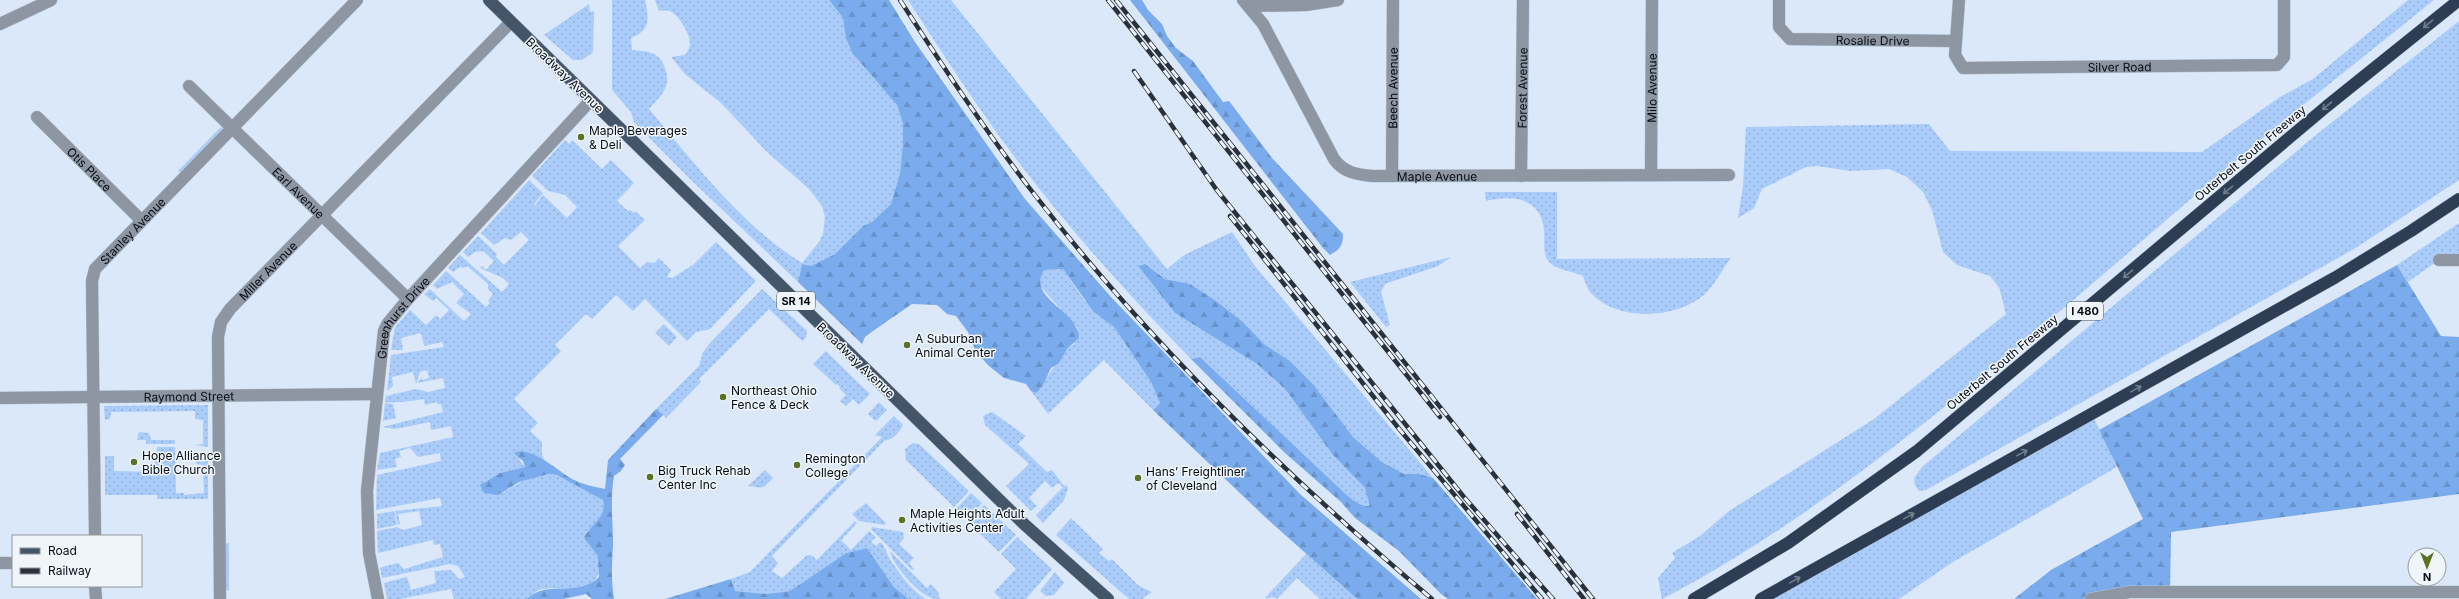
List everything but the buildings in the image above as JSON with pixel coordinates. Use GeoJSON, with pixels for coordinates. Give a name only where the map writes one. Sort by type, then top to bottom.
{"type":"FeatureCollection","features":[{"type":"Feature","properties":{"kind":"highway","name":"Outerbelt South Freeway"},"geometry":{"type":"LineString","coordinates":[[1694,599],[1788,543],[1917,451],[2327,106],[2459,0]]}},
{"type":"Feature","properties":{"kind":"highway"},"geometry":{"type":"LineString","coordinates":[[1761,599],[2336,277],[2411,231],[2459,199]]}},
{"type":"Feature","properties":{"kind":"main road","name":"Broadway Avenue"},"geometry":{"type":"LineString","coordinates":[[488,0],[1024,524],[1108,599]]}},
{"type":"Feature","properties":{"kind":"street"},"geometry":{"type":"LineString","coordinates":[[0,24],[50,0]]}},
{"type":"Feature","properties":{"kind":"street","name":"Stanley Avenue"},"geometry":{"type":"LineString","coordinates":[[95,535],[92,278],[98,265],[357,0]]}},
{"type":"Feature","properties":{"kind":"street"},"geometry":{"type":"LineString","coordinates":[[1247,3],[1306,5],[1338,0]]}},
{"type":"Feature","properties":{"kind":"street","name":"Beech Avenue"},"geometry":{"type":"LineString","coordinates":[[1392,176],[1394,0]]}},
{"type":"Feature","properties":{"kind":"street","name":"Forest Avenue"},"geometry":{"type":"LineString","coordinates":[[1521,176],[1523,0]]}},
{"type":"Feature","properties":{"kind":"street","name":"Milo Avenue"},"geometry":{"type":"LineString","coordinates":[[1651,175],[1652,0]]}},
{"type":"Feature","properties":{"kind":"street","name":"Rosalie Drive"},"geometry":{"type":"LineString","coordinates":[[1779,0],[1779,28],[1790,39],[1955,40]]}},
{"type":"Feature","properties":{"kind":"street"},"geometry":{"type":"LineString","coordinates":[[1955,40],[1959,0]]}},
{"type":"Feature","properties":{"kind":"street","name":"Silver Road"},"geometry":{"type":"LineString","coordinates":[[1955,40],[1955,56],[1963,68],[2276,65],[2284,57],[2284,0]]}},
{"type":"Feature","properties":{"kind":"street","name":"Maple Avenue"},"geometry":{"type":"LineString","coordinates":[[1247,3],[1269,34],[1337,163],[1347,171],[1359,174],[1392,176],[1729,175]]}},
{"type":"Feature","properties":{"kind":"street","name":"Miller Avenue"},"geometry":{"type":"LineString","coordinates":[[220,599],[218,337],[223,318],[322,214],[511,22]]}},
{"type":"Feature","properties":{"kind":"street","name":"Earl Avenue"},"geometry":{"type":"LineString","coordinates":[[189,86],[233,127],[408,299]]}},
{"type":"Feature","properties":{"kind":"street","name":"Greenhurst Drive"},"geometry":{"type":"LineString","coordinates":[[378,599],[370,564],[367,498],[384,331],[388,323],[408,299],[590,100]]}},
{"type":"Feature","properties":{"kind":"street","name":"Otis Place"},"geometry":{"type":"LineString","coordinates":[[37,117],[141,220]]}},
{"type":"Feature","properties":{"kind":"street"},"geometry":{"type":"LineString","coordinates":[[2439,260],[2459,260]]}},
{"type":"Feature","properties":{"kind":"street","name":"Raymond Street"},"geometry":{"type":"LineString","coordinates":[[0,398],[377,394]]}},
{"type":"Feature","properties":{"kind":"street"},"geometry":{"type":"LineString","coordinates":[[0,563],[12,563]]}},
{"type":"Feature","properties":{"kind":"street"},"geometry":{"type":"LineString","coordinates":[[95,587],[96,599]]}},
{"type":"Feature","properties":{"kind":"street"},"geometry":{"type":"LineString","coordinates":[[2091,599],[2130,592],[2459,592]]}},
{"type":"Feature","properties":{"kind":"shaded area"},"geometry":{"type":"Polygon","coordinates":[[[612,0],[645,0],[648,18],[647,23],[642,32],[631,38],[632,50],[649,52],[657,56],[664,64],[667,78],[665,89],[649,109],[702,172],[739,212],[780,248],[802,263],[819,242],[823,234],[825,217],[822,206],[809,189],[767,152],[721,103],[685,74],[671,57],[685,55],[688,51],[690,43],[688,34],[683,24],[676,16],[669,11],[659,11],[655,0],[829,0],[843,18],[853,54],[897,105],[903,124],[900,173],[891,204],[872,222],[863,226],[835,254],[811,266],[802,264],[798,282],[688,177],[634,122],[631,112],[612,90],[612,0]]]}},
{"type":"Feature","properties":{"kind":"shaded area"},"geometry":{"type":"Polygon","coordinates":[[[908,0],[951,0],[1167,269],[1184,255],[1232,232],[1255,266],[1433,478],[1419,474],[1404,474],[1382,462],[1353,437],[1313,384],[1290,361],[1264,344],[1244,323],[1190,284],[1165,279],[1145,264],[1138,266],[1175,313],[1257,364],[1285,389],[1333,455],[1365,488],[1371,506],[1366,506],[1355,502],[1200,357],[1191,359],[1090,250],[1019,163],[985,117],[908,0]]]}},
{"type":"Feature","properties":{"kind":"shaded area"},"geometry":{"type":"Polygon","coordinates":[[[2408,0],[2434,0],[2264,137],[2071,302],[1924,423],[1874,462],[1771,535],[1718,568],[1662,599],[1658,578],[1675,558],[1672,553],[1700,536],[1729,511],[1874,419],[2006,314],[1999,287],[1990,276],[1957,265],[1943,252],[1932,210],[1923,192],[1907,177],[1889,169],[1851,171],[1817,166],[1806,167],[1762,189],[1754,208],[1738,218],[1743,186],[1746,127],[1929,124],[1950,151],[2202,152],[2280,97],[2313,79],[2408,0]]]}},
{"type":"Feature","properties":{"kind":"shaded area"},"geometry":{"type":"Polygon","coordinates":[[[589,4],[590,12],[594,11],[593,52],[582,60],[573,60],[544,35],[589,4]]]}},
{"type":"Feature","properties":{"kind":"shaded area"},"geometry":{"type":"Polygon","coordinates":[[[2459,21],[2459,180],[2354,249],[1926,490],[1919,491],[1915,485],[1914,478],[1922,467],[2311,139],[2459,21]]]}},
{"type":"Feature","properties":{"kind":"shaded area"},"geometry":{"type":"Polygon","coordinates":[[[222,126],[222,130],[181,173],[178,171],[222,126]]]}},
{"type":"Feature","properties":{"kind":"shaded area"},"geometry":{"type":"Polygon","coordinates":[[[565,140],[569,144],[572,140],[602,169],[611,160],[634,183],[617,201],[628,211],[630,210],[634,213],[635,211],[645,220],[618,246],[640,268],[647,262],[654,263],[659,258],[671,270],[667,277],[672,278],[693,265],[716,242],[755,280],[754,283],[710,329],[696,332],[687,341],[645,299],[633,311],[616,295],[592,319],[586,314],[555,345],[561,351],[514,399],[538,423],[530,431],[542,442],[542,455],[545,460],[534,455],[519,459],[525,467],[500,473],[484,482],[498,495],[533,477],[548,474],[561,476],[600,497],[603,500],[604,505],[600,519],[586,532],[589,544],[598,554],[600,560],[600,567],[597,577],[592,583],[576,588],[547,588],[539,590],[527,599],[454,599],[451,589],[400,599],[387,599],[384,583],[407,577],[411,590],[436,583],[434,571],[451,570],[459,579],[465,577],[458,566],[450,564],[382,578],[380,568],[382,567],[398,563],[404,569],[443,557],[440,544],[434,545],[433,540],[378,553],[377,531],[397,527],[403,530],[422,525],[419,511],[398,514],[400,524],[398,525],[395,511],[442,506],[440,498],[376,510],[377,475],[441,461],[440,453],[418,457],[410,448],[399,451],[401,457],[395,459],[397,467],[377,470],[380,453],[453,437],[451,426],[431,430],[430,422],[395,429],[382,427],[443,412],[441,404],[437,404],[437,402],[425,405],[424,399],[404,402],[385,402],[386,396],[416,389],[428,392],[445,388],[443,378],[417,383],[422,377],[422,380],[429,378],[427,370],[420,372],[416,384],[413,372],[392,377],[393,386],[387,391],[391,355],[444,347],[442,342],[424,346],[421,333],[401,338],[403,350],[391,350],[395,327],[410,310],[426,325],[436,315],[440,319],[449,310],[436,298],[433,301],[424,294],[430,289],[464,321],[471,314],[456,303],[464,294],[452,282],[437,289],[433,285],[446,271],[486,307],[490,303],[488,301],[493,294],[488,289],[488,284],[467,266],[464,268],[460,267],[453,272],[448,268],[460,255],[502,292],[509,284],[503,278],[480,268],[482,266],[486,270],[494,261],[483,251],[475,252],[468,257],[463,252],[478,236],[497,254],[496,257],[504,265],[529,240],[521,232],[511,240],[505,238],[494,245],[481,233],[529,180],[543,193],[533,208],[543,195],[567,218],[577,207],[565,195],[548,191],[532,176],[565,140]]]}},
{"type":"Feature","properties":{"kind":"shaded area"},"geometry":{"type":"Polygon","coordinates":[[[1485,192],[1557,192],[1557,259],[1731,258],[1708,291],[1692,303],[1663,313],[1631,313],[1616,309],[1602,302],[1591,293],[1583,276],[1557,268],[1549,262],[1545,254],[1544,229],[1541,218],[1537,210],[1531,204],[1524,201],[1506,198],[1486,201],[1485,192]]]}},
{"type":"Feature","properties":{"kind":"shaded area"},"geometry":{"type":"Polygon","coordinates":[[[2459,223],[2459,260],[2439,260],[2408,282],[2397,265],[2459,223]]]}},
{"type":"Feature","properties":{"kind":"shaded area"},"geometry":{"type":"Polygon","coordinates":[[[1451,257],[1438,266],[1385,284],[1381,292],[1390,325],[1386,327],[1350,282],[1451,257]]]}},
{"type":"Feature","properties":{"kind":"shaded area"},"geometry":{"type":"Polygon","coordinates":[[[1063,269],[1084,300],[1114,327],[1151,382],[1160,403],[1153,410],[1104,360],[1048,414],[1031,391],[1033,392],[1039,387],[1062,355],[1074,344],[1078,328],[1039,285],[1039,278],[1044,270],[1063,269]]]}},
{"type":"Feature","properties":{"kind":"shaded area"},"geometry":{"type":"Polygon","coordinates":[[[762,289],[807,331],[806,337],[803,341],[800,339],[769,309],[699,379],[701,382],[666,418],[656,409],[699,366],[703,352],[710,343],[762,289]]]}},
{"type":"Feature","properties":{"kind":"shaded area"},"geometry":{"type":"Polygon","coordinates":[[[664,324],[677,337],[669,346],[655,333],[664,324]]]}},
{"type":"Feature","properties":{"kind":"shaded area"},"geometry":{"type":"Polygon","coordinates":[[[826,351],[870,394],[859,405],[853,399],[846,406],[840,401],[846,395],[837,384],[836,385],[813,364],[826,351]]]}},
{"type":"Feature","properties":{"kind":"shaded area"},"geometry":{"type":"Polygon","coordinates":[[[879,402],[887,410],[876,421],[868,414],[879,402]]]}},
{"type":"Feature","properties":{"kind":"shaded area"},"geometry":{"type":"Polygon","coordinates":[[[385,403],[393,404],[396,418],[383,421],[385,403]]]}},
{"type":"Feature","properties":{"kind":"shaded area"},"geometry":{"type":"Polygon","coordinates":[[[208,405],[208,447],[195,445],[203,444],[203,420],[195,419],[195,411],[111,412],[110,419],[105,420],[104,406],[208,405]]]}},
{"type":"Feature","properties":{"kind":"shaded area"},"geometry":{"type":"Polygon","coordinates":[[[992,412],[1026,436],[1018,444],[1047,472],[1052,470],[1064,486],[1066,485],[1068,488],[1064,500],[1043,523],[1036,515],[1063,487],[1058,483],[1052,488],[1045,481],[1029,498],[1037,506],[1031,511],[1006,486],[1029,464],[985,425],[983,416],[992,412]]]}},
{"type":"Feature","properties":{"kind":"shaded area"},"geometry":{"type":"Polygon","coordinates":[[[2092,414],[2117,467],[1953,562],[1899,599],[1761,599],[2092,414]]]}},
{"type":"Feature","properties":{"kind":"shaded area"},"geometry":{"type":"Polygon","coordinates":[[[894,416],[903,425],[897,433],[890,439],[884,441],[772,556],[778,563],[772,571],[782,578],[807,555],[811,555],[817,560],[855,521],[857,523],[841,540],[851,550],[869,531],[876,537],[871,542],[876,546],[880,542],[882,544],[902,577],[916,592],[926,599],[909,599],[894,587],[867,548],[846,553],[790,591],[766,594],[734,591],[731,579],[750,572],[882,437],[875,435],[894,416]]]}},
{"type":"Feature","properties":{"kind":"shaded area"},"geometry":{"type":"Polygon","coordinates":[[[139,432],[149,433],[151,440],[175,440],[175,444],[146,444],[146,440],[137,440],[139,432]]]}},
{"type":"Feature","properties":{"kind":"shaded area"},"geometry":{"type":"Polygon","coordinates":[[[913,443],[919,444],[969,491],[954,507],[906,460],[905,449],[913,443]]]}},
{"type":"Feature","properties":{"kind":"shaded area"},"geometry":{"type":"Polygon","coordinates":[[[157,447],[175,447],[176,493],[184,493],[184,495],[204,493],[203,465],[197,464],[195,461],[198,459],[208,459],[208,499],[157,499],[157,495],[105,495],[105,456],[114,456],[114,471],[154,472],[157,447]]]}},
{"type":"Feature","properties":{"kind":"shaded area"},"geometry":{"type":"Polygon","coordinates":[[[765,470],[773,478],[766,485],[760,488],[748,486],[765,470]]]}},
{"type":"Feature","properties":{"kind":"shaded area"},"geometry":{"type":"Polygon","coordinates":[[[971,493],[982,503],[966,519],[956,509],[971,493]]]}},
{"type":"Feature","properties":{"kind":"shaded area"},"geometry":{"type":"Polygon","coordinates":[[[866,503],[886,523],[885,525],[859,521],[852,514],[866,503]]]}},
{"type":"Feature","properties":{"kind":"shaded area"},"geometry":{"type":"Polygon","coordinates":[[[984,505],[1016,535],[999,552],[968,522],[984,505]]]}},
{"type":"Feature","properties":{"kind":"shaded area"},"geometry":{"type":"Polygon","coordinates":[[[394,511],[397,525],[377,529],[377,514],[394,511]]]}},
{"type":"Feature","properties":{"kind":"shaded area"},"geometry":{"type":"Polygon","coordinates":[[[1071,518],[1103,549],[1099,553],[1109,561],[1112,559],[1139,586],[1152,592],[1142,599],[1129,599],[1056,535],[1071,518]]]}},
{"type":"Feature","properties":{"kind":"shaded area"},"geometry":{"type":"Polygon","coordinates":[[[872,527],[903,532],[904,538],[899,544],[914,558],[909,563],[914,569],[912,570],[871,529],[872,527]]]}},
{"type":"Feature","properties":{"kind":"shaded area"},"geometry":{"type":"Polygon","coordinates":[[[1017,537],[1052,569],[1026,599],[1001,599],[994,592],[1016,569],[1001,554],[1017,537]]]}},
{"type":"Feature","properties":{"kind":"shaded area"},"geometry":{"type":"Polygon","coordinates":[[[229,543],[229,591],[225,589],[224,544],[229,543]]]}},
{"type":"Feature","properties":{"kind":"shaded area"},"geometry":{"type":"Polygon","coordinates":[[[890,551],[927,588],[931,584],[939,593],[938,595],[941,599],[930,598],[918,590],[900,570],[890,551]]]}},
{"type":"Feature","properties":{"kind":"shaded area"},"geometry":{"type":"Polygon","coordinates":[[[1306,554],[1357,599],[1320,599],[1297,578],[1277,599],[1272,597],[1264,599],[1306,554]]]}},
{"type":"Feature","properties":{"kind":"shaded area"},"geometry":{"type":"Polygon","coordinates":[[[1055,572],[1064,583],[1054,595],[1046,596],[1040,591],[1055,572]]]}},
{"type":"Feature","properties":{"kind":"green space"},"geometry":{"type":"Polygon","coordinates":[[[829,0],[889,0],[915,42],[1025,199],[1111,297],[1300,494],[1421,599],[1357,599],[1265,517],[1153,410],[1160,403],[1151,382],[1114,327],[1093,311],[1063,269],[1044,270],[1040,280],[1042,289],[1047,297],[1071,320],[1077,328],[1079,338],[1067,349],[1059,363],[1051,368],[1043,385],[1036,393],[1031,391],[1026,384],[1004,378],[989,366],[976,352],[968,332],[956,316],[947,314],[937,305],[912,304],[865,337],[862,344],[798,282],[802,264],[811,266],[835,254],[863,226],[872,222],[891,204],[900,173],[903,124],[897,105],[853,54],[846,38],[843,18],[829,0]]]}},
{"type":"Feature","properties":{"kind":"green space"},"geometry":{"type":"Polygon","coordinates":[[[1130,0],[1142,0],[1148,10],[1162,24],[1167,36],[1176,48],[1193,61],[1223,102],[1229,101],[1272,158],[1343,234],[1342,244],[1336,251],[1330,255],[1323,248],[1130,0]]]}},
{"type":"Feature","properties":{"kind":"green space"},"geometry":{"type":"Polygon","coordinates":[[[1145,264],[1165,279],[1190,284],[1216,301],[1244,323],[1264,344],[1290,361],[1313,384],[1353,437],[1382,462],[1404,474],[1419,474],[1433,478],[1537,599],[1448,599],[1441,594],[1399,551],[1355,518],[1341,502],[1285,453],[1191,359],[1200,357],[1346,494],[1360,504],[1370,506],[1365,488],[1333,455],[1285,389],[1257,364],[1175,313],[1138,266],[1145,264]]]}},
{"type":"Feature","properties":{"kind":"green space"},"geometry":{"type":"Polygon","coordinates":[[[2397,265],[2441,336],[2459,337],[2459,494],[2171,532],[2170,592],[2091,599],[2014,599],[2051,570],[2143,519],[2099,430],[2397,265]]]}},
{"type":"Feature","properties":{"kind":"green space"},"geometry":{"type":"Polygon","coordinates":[[[656,409],[663,415],[620,459],[625,465],[621,471],[614,476],[612,502],[612,578],[614,599],[592,599],[586,594],[564,599],[527,599],[535,593],[544,590],[582,586],[591,583],[599,577],[598,556],[584,538],[603,512],[603,500],[557,475],[548,474],[519,482],[498,495],[484,493],[480,485],[500,473],[525,467],[523,461],[514,453],[521,451],[544,460],[576,481],[605,489],[608,460],[656,409]]]}},
{"type":"Feature","properties":{"kind":"green space"},"geometry":{"type":"Polygon","coordinates":[[[867,548],[894,587],[909,599],[665,599],[731,579],[735,591],[766,594],[790,591],[846,553],[867,548]]]}},
{"type":"Feature","properties":{"kind":"railway"},"geometry":{"type":"LineString","coordinates":[[900,0],[997,144],[1031,190],[1122,301],[1171,354],[1272,456],[1324,505],[1432,599]]}},
{"type":"Feature","properties":{"kind":"railway"},"geometry":{"type":"LineString","coordinates":[[1108,0],[1440,417]]}},
{"type":"Feature","properties":{"kind":"railway"},"geometry":{"type":"LineString","coordinates":[[1116,0],[1593,599]]}},
{"type":"Feature","properties":{"kind":"railway"},"geometry":{"type":"LineString","coordinates":[[1134,71],[1216,189],[1464,497],[1553,599]]}},
{"type":"Feature","properties":{"kind":"railway"},"geometry":{"type":"LineString","coordinates":[[1230,216],[1400,430],[1542,599]]}},
{"type":"Feature","properties":{"kind":"railway"},"geometry":{"type":"LineString","coordinates":[[1517,514],[1584,599]]}},
{"type":"Feature","properties":{"kind":"place","name":"Maple Beverages & Deli"},"geometry":{"type":"Point","coordinates":[581,137]}},
{"type":"Feature","properties":{"kind":"place","name":"A Suburban Animal Center"},"geometry":{"type":"Point","coordinates":[907,345]}},
{"type":"Feature","properties":{"kind":"place","name":"Northeast Ohio Fence & Deck"},"geometry":{"type":"Point","coordinates":[723,397]}},
{"type":"Feature","properties":{"kind":"place","name":"Hope Alliance Bible Church"},"geometry":{"type":"Point","coordinates":[134,462]}},
{"type":"Feature","properties":{"kind":"place","name":"Remington College"},"geometry":{"type":"Point","coordinates":[797,465]}},
{"type":"Feature","properties":{"kind":"place","name":"Big Truck Rehab Center Inc"},"geometry":{"type":"Point","coordinates":[650,477]}},
{"type":"Feature","properties":{"kind":"place","name":"Hans’ Freightliner of Cleveland"},"geometry":{"type":"Point","coordinates":[1138,478]}},
{"type":"Feature","properties":{"kind":"place","name":"Maple Heights Adult Activities Center"},"geometry":{"type":"Point","coordinates":[902,520]}}]}
